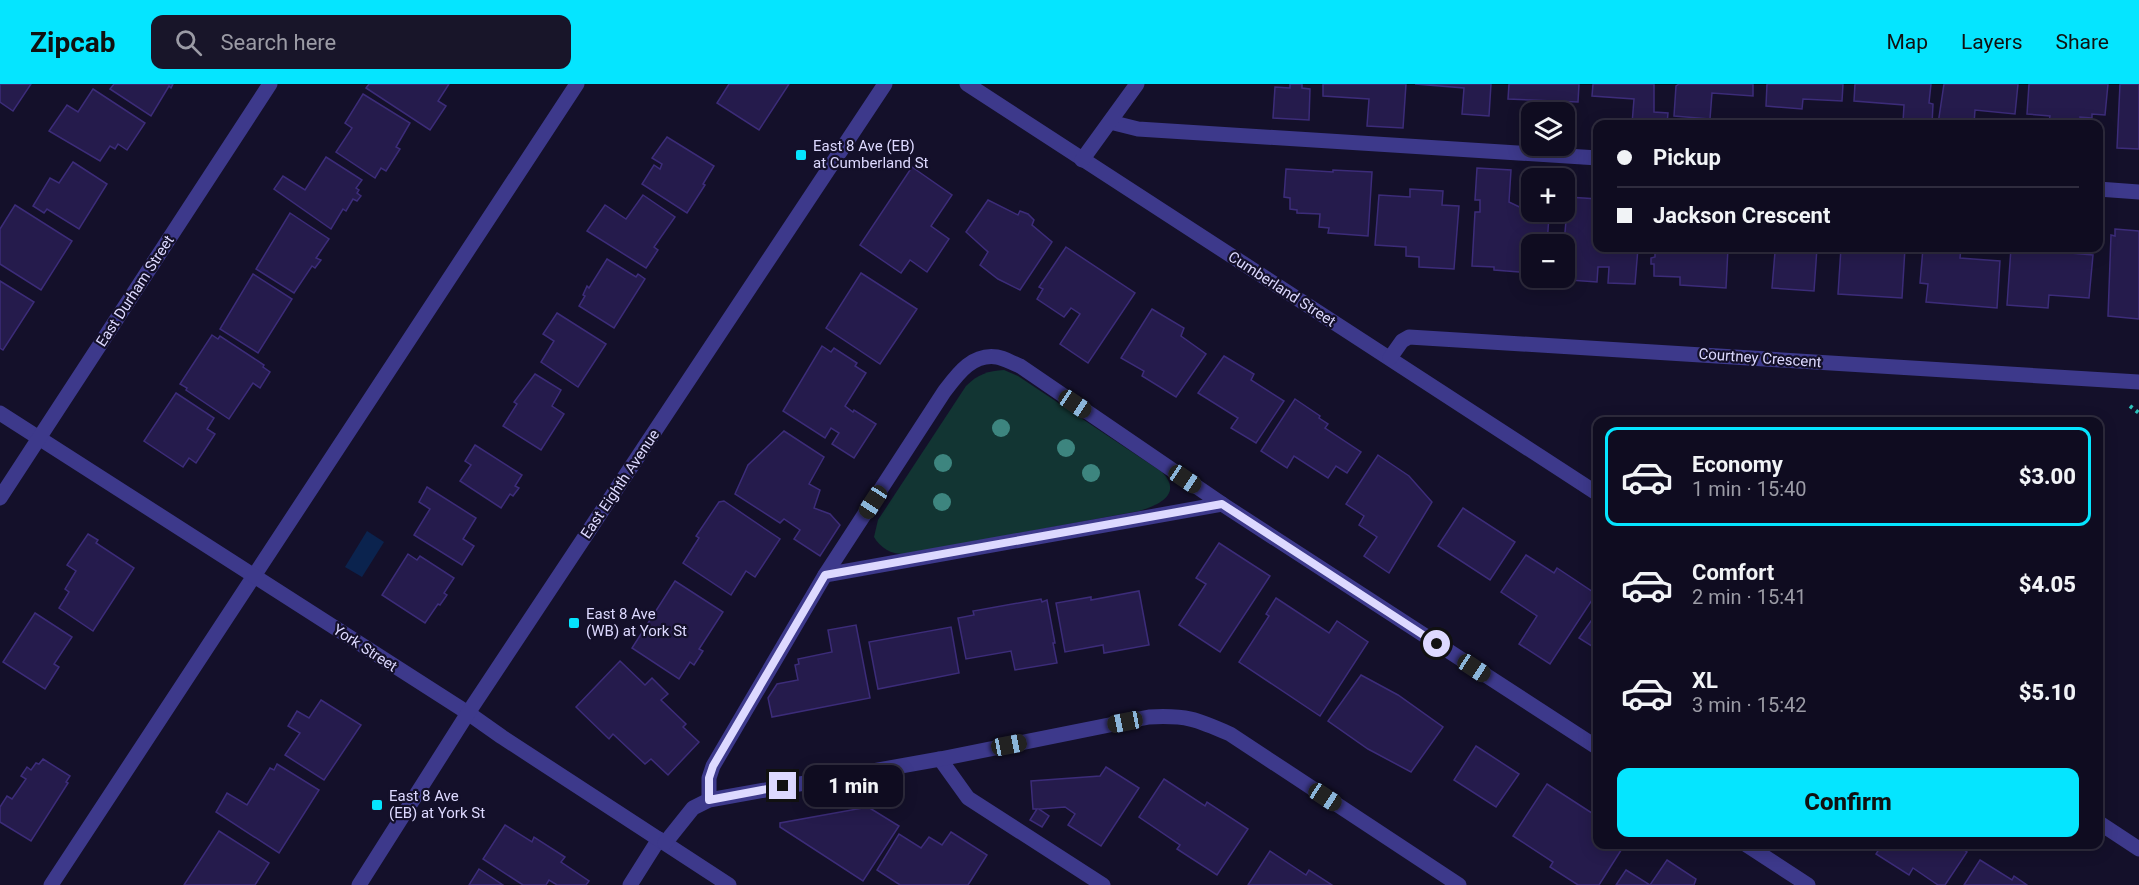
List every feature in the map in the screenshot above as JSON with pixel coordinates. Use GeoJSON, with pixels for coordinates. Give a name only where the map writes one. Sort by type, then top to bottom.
{"type":"FeatureCollection","features":[{"type":"Feature","properties":{"kind":"street","name":"East Durham Street"},"geometry":{"type":"LineString","coordinates":[[0,498],[270,84]]}},
{"type":"Feature","properties":{"kind":"street"},"geometry":{"type":"LineString","coordinates":[[51,885],[577,84]]}},
{"type":"Feature","properties":{"kind":"street","name":"East Eighth Avenue"},"geometry":{"type":"LineString","coordinates":[[359,885],[468,713],[885,84]]}},
{"type":"Feature","properties":{"kind":"street","name":"Cumberland Street"},"geometry":{"type":"LineString","coordinates":[[967,84],[1593,491]]}},
{"type":"Feature","properties":{"kind":"street"},"geometry":{"type":"LineString","coordinates":[[1082,160],[1137,84]]}},
{"type":"Feature","properties":{"kind":"street"},"geometry":{"type":"LineString","coordinates":[[1110,122],[1137,129],[1593,158]]}},
{"type":"Feature","properties":{"kind":"street"},"geometry":{"type":"LineString","coordinates":[[2103,189],[2139,192]]}},
{"type":"Feature","properties":{"kind":"street","name":"Courtney Crescent"},"geometry":{"type":"LineString","coordinates":[[1390,358],[1402,341],[1409,338],[2139,382]]}},
{"type":"Feature","properties":{"kind":"street"},"geometry":{"type":"LineString","coordinates":[[709,800],[709,778],[713,766],[825,575],[944,392],[962,370],[978,358],[997,357],[1020,366],[1222,504],[1593,745]]}},
{"type":"Feature","properties":{"kind":"street","name":"York Street"},"geometry":{"type":"LineString","coordinates":[[0,413],[468,713],[729,885]]}},
{"type":"Feature","properties":{"kind":"street"},"geometry":{"type":"LineString","coordinates":[[825,575],[1222,504]]}},
{"type":"Feature","properties":{"kind":"street"},"geometry":{"type":"LineString","coordinates":[[630,885],[662,841],[693,808],[709,800],[940,759],[1149,717],[1175,715],[1197,719],[1230,734],[1459,885]]}},
{"type":"Feature","properties":{"kind":"street"},"geometry":{"type":"LineString","coordinates":[[940,759],[969,798],[1103,885]]}},
{"type":"Feature","properties":{"kind":"street"},"geometry":{"type":"LineString","coordinates":[[2103,825],[2139,849]]}},
{"type":"Feature","properties":{"kind":"street"},"geometry":{"type":"LineString","coordinates":[[1753,849],[1808,885]]}},
{"type":"Feature","properties":{"kind":"green space"},"geometry":{"type":"Polygon","coordinates":[[[1004,370],[1018,376],[1162,472],[1170,487],[1166,498],[1139,511],[906,554],[884,548],[874,537],[878,520],[966,386],[984,374],[1004,370]]]}},
{"type":"Feature","properties":{"kind":"water"},"geometry":{"type":"Polygon","coordinates":[[[367,531],[384,542],[362,577],[345,567],[367,531]]]}},
{"type":"Feature","properties":{"kind":"building"},"geometry":{"type":"Polygon","coordinates":[[[0,84],[31,84],[13,111],[0,102],[0,84]]]}},
{"type":"Feature","properties":{"kind":"building"},"geometry":{"type":"Polygon","coordinates":[[[114,84],[173,84],[171,88],[169,86],[151,116],[110,89],[114,84]]]}},
{"type":"Feature","properties":{"kind":"building"},"geometry":{"type":"Polygon","coordinates":[[[369,84],[449,84],[438,101],[446,106],[430,130],[366,88],[369,84]]]}},
{"type":"Feature","properties":{"kind":"building"},"geometry":{"type":"Polygon","coordinates":[[[729,84],[789,84],[759,130],[717,103],[729,84]]]}},
{"type":"Feature","properties":{"kind":"building"},"geometry":{"type":"Polygon","coordinates":[[[1290,84],[1302,84],[1302,88],[1310,89],[1309,120],[1273,118],[1275,87],[1290,88],[1290,84]]]}},
{"type":"Feature","properties":{"kind":"building"},"geometry":{"type":"Polygon","coordinates":[[[1323,84],[1406,84],[1403,128],[1367,126],[1369,99],[1323,96],[1323,84]]]}},
{"type":"Feature","properties":{"kind":"building"},"geometry":{"type":"Polygon","coordinates":[[[1415,84],[1491,84],[1489,116],[1462,114],[1464,88],[1415,84]]]}},
{"type":"Feature","properties":{"kind":"building"},"geometry":{"type":"Polygon","coordinates":[[[1509,84],[1579,84],[1578,102],[1508,99],[1509,84]]]}},
{"type":"Feature","properties":{"kind":"building"},"geometry":{"type":"Polygon","coordinates":[[[1593,84],[1654,84],[1654,112],[1668,113],[1667,120],[1632,120],[1634,99],[1592,96],[1593,84]]]}},
{"type":"Feature","properties":{"kind":"building"},"geometry":{"type":"Polygon","coordinates":[[[1679,84],[1753,84],[1753,96],[1712,93],[1710,119],[1674,116],[1676,86],[1679,84]]]}},
{"type":"Feature","properties":{"kind":"building"},"geometry":{"type":"Polygon","coordinates":[[[1767,84],[1843,84],[1842,101],[1803,99],[1802,109],[1766,106],[1767,84]]]}},
{"type":"Feature","properties":{"kind":"building"},"geometry":{"type":"Polygon","coordinates":[[[1855,84],[1931,84],[1929,103],[1933,104],[1932,120],[1903,120],[1904,105],[1854,101],[1855,84]]]}},
{"type":"Feature","properties":{"kind":"building"},"geometry":{"type":"Polygon","coordinates":[[[1944,84],[2018,84],[2015,114],[1975,110],[1974,120],[1939,120],[1944,84]]]}},
{"type":"Feature","properties":{"kind":"building"},"geometry":{"type":"Polygon","coordinates":[[[2029,84],[2108,84],[2105,115],[2092,114],[2092,118],[2080,117],[2080,120],[2049,120],[2050,116],[2027,114],[2029,84]]]}},
{"type":"Feature","properties":{"kind":"building"},"geometry":{"type":"Polygon","coordinates":[[[2120,84],[2139,84],[2139,149],[2117,148],[2120,84]]]}},
{"type":"Feature","properties":{"kind":"building"},"geometry":{"type":"Polygon","coordinates":[[[93,89],[145,123],[127,150],[118,144],[115,149],[110,146],[100,161],[49,131],[67,105],[78,112],[93,89]]]}},
{"type":"Feature","properties":{"kind":"building"},"geometry":{"type":"Polygon","coordinates":[[[363,94],[410,123],[396,147],[400,149],[386,171],[381,168],[375,178],[336,152],[352,128],[345,123],[363,94]]]}},
{"type":"Feature","properties":{"kind":"building"},"geometry":{"type":"Polygon","coordinates":[[[667,137],[714,166],[687,213],[642,184],[654,165],[660,169],[662,164],[652,158],[667,137]]]}},
{"type":"Feature","properties":{"kind":"building"},"geometry":{"type":"Polygon","coordinates":[[[326,157],[362,180],[356,188],[359,190],[357,193],[361,196],[357,201],[353,199],[346,211],[343,209],[331,229],[274,189],[283,176],[305,190],[326,157]]]}},
{"type":"Feature","properties":{"kind":"building"},"geometry":{"type":"Polygon","coordinates":[[[73,162],[107,184],[79,229],[47,209],[44,213],[33,206],[50,178],[59,183],[73,162]]]}},
{"type":"Feature","properties":{"kind":"building"},"geometry":{"type":"Polygon","coordinates":[[[912,167],[952,195],[931,226],[949,239],[927,272],[910,260],[901,273],[860,245],[912,167]]]}},
{"type":"Feature","properties":{"kind":"building"},"geometry":{"type":"Polygon","coordinates":[[[1477,168],[1511,170],[1509,202],[1521,208],[1521,222],[1549,222],[1548,234],[1521,234],[1521,272],[1472,266],[1475,212],[1480,212],[1480,200],[1475,200],[1477,168]]]}},
{"type":"Feature","properties":{"kind":"building"},"geometry":{"type":"Polygon","coordinates":[[[1286,169],[1372,172],[1368,236],[1328,233],[1329,228],[1319,227],[1320,214],[1297,213],[1297,210],[1290,209],[1290,198],[1284,197],[1286,169]]]}},
{"type":"Feature","properties":{"kind":"building"},"geometry":{"type":"Polygon","coordinates":[[[1410,189],[1443,191],[1442,205],[1459,206],[1454,269],[1419,267],[1419,257],[1406,256],[1406,247],[1375,245],[1379,195],[1410,197],[1410,189]]]}},
{"type":"Feature","properties":{"kind":"building"},"geometry":{"type":"Polygon","coordinates":[[[643,195],[675,217],[654,247],[658,250],[646,268],[587,231],[605,205],[626,219],[643,195]]]}},
{"type":"Feature","properties":{"kind":"building"},"geometry":{"type":"Polygon","coordinates":[[[1575,197],[1593,199],[1593,252],[1638,252],[1635,284],[1608,283],[1609,267],[1598,267],[1597,282],[1575,280],[1575,234],[1565,234],[1566,222],[1575,222],[1575,197]]]}},
{"type":"Feature","properties":{"kind":"building"},"geometry":{"type":"Polygon","coordinates":[[[988,200],[1018,215],[1020,211],[1028,214],[1034,220],[1032,225],[1052,242],[1020,290],[998,279],[980,265],[988,252],[966,232],[988,200]]]}},
{"type":"Feature","properties":{"kind":"building"},"geometry":{"type":"Polygon","coordinates":[[[15,205],[72,241],[41,290],[0,264],[0,229],[15,205]]]}},
{"type":"Feature","properties":{"kind":"building"},"geometry":{"type":"Polygon","coordinates":[[[290,213],[329,239],[316,258],[321,260],[315,268],[312,266],[294,293],[256,269],[290,213]]]}},
{"type":"Feature","properties":{"kind":"building"},"geometry":{"type":"Polygon","coordinates":[[[2115,229],[2139,231],[2139,319],[2108,316],[2111,235],[2115,236],[2115,229]]]}},
{"type":"Feature","properties":{"kind":"building"},"geometry":{"type":"Polygon","coordinates":[[[1066,247],[1135,293],[1088,363],[1060,344],[1080,314],[1071,308],[1064,317],[1037,299],[1043,289],[1039,287],[1066,247]]]}},
{"type":"Feature","properties":{"kind":"building"},"geometry":{"type":"Polygon","coordinates":[[[1655,252],[1728,252],[1726,288],[1680,285],[1680,277],[1654,276],[1654,264],[1651,264],[1651,258],[1655,257],[1655,252]]]}},
{"type":"Feature","properties":{"kind":"building"},"geometry":{"type":"Polygon","coordinates":[[[1775,252],[1817,252],[1814,291],[1772,288],[1775,252]]]}},
{"type":"Feature","properties":{"kind":"building"},"geometry":{"type":"Polygon","coordinates":[[[1841,252],[1905,252],[1902,298],[1838,294],[1841,252]]]}},
{"type":"Feature","properties":{"kind":"building"},"geometry":{"type":"Polygon","coordinates":[[[1923,252],[1961,252],[1960,258],[2000,261],[1997,308],[1926,302],[1928,284],[1920,283],[1923,252]]]}},
{"type":"Feature","properties":{"kind":"building"},"geometry":{"type":"Polygon","coordinates":[[[2011,252],[2093,255],[2089,298],[2049,295],[2048,308],[2007,305],[2011,252]]]}},
{"type":"Feature","properties":{"kind":"building"},"geometry":{"type":"Polygon","coordinates":[[[607,259],[636,277],[638,274],[645,279],[614,328],[579,306],[585,296],[583,295],[587,286],[589,288],[607,259]]]}},
{"type":"Feature","properties":{"kind":"building"},"geometry":{"type":"Polygon","coordinates":[[[861,273],[917,309],[880,364],[826,328],[861,273]]]}},
{"type":"Feature","properties":{"kind":"building"},"geometry":{"type":"Polygon","coordinates":[[[253,274],[292,299],[258,353],[220,329],[253,274]]]}},
{"type":"Feature","properties":{"kind":"building"},"geometry":{"type":"Polygon","coordinates":[[[0,281],[34,302],[3,350],[0,348],[0,281]]]}},
{"type":"Feature","properties":{"kind":"building"},"geometry":{"type":"Polygon","coordinates":[[[1152,309],[1184,328],[1181,336],[1206,354],[1176,397],[1142,376],[1144,371],[1121,358],[1152,309]]]}},
{"type":"Feature","properties":{"kind":"building"},"geometry":{"type":"Polygon","coordinates":[[[557,313],[606,344],[578,387],[541,362],[554,341],[543,334],[557,313]]]}},
{"type":"Feature","properties":{"kind":"building"},"geometry":{"type":"Polygon","coordinates":[[[212,335],[218,339],[220,336],[264,365],[263,367],[270,372],[260,388],[253,383],[229,419],[180,384],[212,335]]]}},
{"type":"Feature","properties":{"kind":"building"},"geometry":{"type":"Polygon","coordinates":[[[822,346],[831,352],[834,348],[857,363],[855,366],[866,373],[845,406],[876,424],[854,458],[832,444],[839,433],[831,428],[825,438],[783,411],[822,346]]]}},
{"type":"Feature","properties":{"kind":"building"},"geometry":{"type":"Polygon","coordinates":[[[1224,356],[1254,374],[1251,380],[1284,401],[1256,443],[1231,428],[1238,418],[1198,393],[1224,356]]]}},
{"type":"Feature","properties":{"kind":"building"},"geometry":{"type":"Polygon","coordinates":[[[535,374],[561,390],[552,406],[564,414],[541,450],[503,426],[517,404],[514,402],[535,374]]]}},
{"type":"Feature","properties":{"kind":"building"},"geometry":{"type":"Polygon","coordinates":[[[176,393],[214,418],[207,429],[215,434],[196,463],[189,458],[183,467],[144,441],[176,393]]]}},
{"type":"Feature","properties":{"kind":"building"},"geometry":{"type":"Polygon","coordinates":[[[1295,399],[1320,416],[1319,418],[1328,424],[1325,428],[1361,452],[1347,473],[1336,466],[1328,478],[1294,456],[1287,468],[1261,451],[1295,399]]]}},
{"type":"Feature","properties":{"kind":"building"},"geometry":{"type":"Polygon","coordinates":[[[784,431],[824,457],[809,484],[820,490],[814,508],[830,514],[840,525],[820,556],[794,539],[800,530],[784,519],[780,523],[735,494],[748,465],[784,431]]]}},
{"type":"Feature","properties":{"kind":"building"},"geometry":{"type":"Polygon","coordinates":[[[475,445],[522,475],[515,486],[519,488],[513,496],[510,494],[501,508],[460,481],[471,465],[465,461],[475,445]]]}},
{"type":"Feature","properties":{"kind":"building"},"geometry":{"type":"Polygon","coordinates":[[[1378,455],[1409,476],[1432,502],[1389,573],[1364,556],[1377,537],[1359,525],[1364,516],[1346,504],[1378,455]]]}},
{"type":"Feature","properties":{"kind":"building"},"geometry":{"type":"Polygon","coordinates":[[[427,487],[476,518],[463,539],[474,546],[462,565],[414,535],[430,509],[419,502],[427,487]]]}},
{"type":"Feature","properties":{"kind":"building"},"geometry":{"type":"Polygon","coordinates":[[[724,501],[780,539],[755,577],[746,571],[731,595],[683,563],[699,538],[696,536],[719,502],[724,501]]]}},
{"type":"Feature","properties":{"kind":"building"},"geometry":{"type":"Polygon","coordinates":[[[1463,508],[1515,542],[1490,580],[1438,546],[1463,508]]]}},
{"type":"Feature","properties":{"kind":"building"},"geometry":{"type":"Polygon","coordinates":[[[88,534],[98,540],[96,543],[134,568],[93,631],[59,608],[69,592],[65,589],[76,571],[67,565],[88,534]]]}},
{"type":"Feature","properties":{"kind":"building"},"geometry":{"type":"Polygon","coordinates":[[[1219,543],[1270,576],[1220,652],[1179,625],[1206,584],[1196,578],[1219,543]]]}},
{"type":"Feature","properties":{"kind":"building"},"geometry":{"type":"Polygon","coordinates":[[[408,554],[417,560],[420,556],[454,578],[444,593],[447,595],[425,623],[382,595],[408,554]]]}},
{"type":"Feature","properties":{"kind":"building"},"geometry":{"type":"Polygon","coordinates":[[[1526,555],[1554,573],[1557,568],[1593,592],[1593,599],[1550,664],[1519,644],[1537,616],[1501,592],[1526,555]]]}},
{"type":"Feature","properties":{"kind":"building"},"geometry":{"type":"Polygon","coordinates":[[[675,581],[723,612],[699,649],[703,651],[694,665],[690,662],[679,679],[632,648],[675,581]]]}},
{"type":"Feature","properties":{"kind":"building"},"geometry":{"type":"Polygon","coordinates":[[[1139,591],[1149,645],[1104,653],[1103,645],[1065,652],[1056,603],[1091,597],[1091,600],[1139,591]]]}},
{"type":"Feature","properties":{"kind":"building"},"geometry":{"type":"Polygon","coordinates":[[[1276,598],[1329,633],[1337,621],[1368,642],[1320,716],[1239,662],[1269,616],[1266,614],[1276,598]]]}},
{"type":"Feature","properties":{"kind":"building"},"geometry":{"type":"Polygon","coordinates":[[[1041,599],[1042,602],[1047,600],[1057,663],[1015,670],[1011,651],[966,659],[958,618],[974,615],[973,611],[1041,599]]]}},
{"type":"Feature","properties":{"kind":"building"},"geometry":{"type":"Polygon","coordinates":[[[35,613],[72,637],[54,664],[59,667],[45,689],[3,662],[35,613]]]}},
{"type":"Feature","properties":{"kind":"building"},"geometry":{"type":"Polygon","coordinates":[[[1593,618],[1593,647],[1579,638],[1593,618]]]}},
{"type":"Feature","properties":{"kind":"building"},"geometry":{"type":"Polygon","coordinates":[[[856,625],[870,698],[772,717],[768,698],[777,684],[798,680],[795,665],[799,664],[798,659],[832,652],[828,630],[856,625]]]}},
{"type":"Feature","properties":{"kind":"building"},"geometry":{"type":"Polygon","coordinates":[[[951,627],[959,673],[878,689],[869,642],[951,627]]]}},
{"type":"Feature","properties":{"kind":"building"},"geometry":{"type":"Polygon","coordinates":[[[620,661],[645,685],[652,678],[668,694],[661,700],[686,724],[683,727],[699,742],[668,775],[651,759],[645,764],[613,734],[609,739],[576,707],[620,661]]]}},
{"type":"Feature","properties":{"kind":"building"},"geometry":{"type":"Polygon","coordinates":[[[1361,675],[1398,695],[1443,727],[1411,772],[1368,749],[1328,721],[1361,675]]]}},
{"type":"Feature","properties":{"kind":"building"},"geometry":{"type":"Polygon","coordinates":[[[321,700],[361,725],[324,780],[285,755],[300,733],[288,726],[297,711],[309,718],[321,700]]]}},
{"type":"Feature","properties":{"kind":"building"},"geometry":{"type":"Polygon","coordinates":[[[1476,746],[1519,774],[1496,807],[1454,780],[1476,746]]]}},
{"type":"Feature","properties":{"kind":"building"},"geometry":{"type":"Polygon","coordinates":[[[43,759],[70,776],[66,782],[68,783],[31,841],[0,822],[0,807],[7,796],[12,799],[26,779],[21,776],[27,767],[31,770],[43,759]]]}},
{"type":"Feature","properties":{"kind":"building"},"geometry":{"type":"Polygon","coordinates":[[[277,764],[319,790],[279,853],[216,812],[227,793],[247,805],[270,768],[274,770],[277,764]]]}},
{"type":"Feature","properties":{"kind":"building"},"geometry":{"type":"Polygon","coordinates":[[[1106,767],[1139,788],[1101,846],[1068,825],[1075,814],[1065,807],[1039,809],[1049,816],[1042,827],[1030,820],[1037,809],[1033,809],[1031,781],[1100,776],[1106,767]]]}},
{"type":"Feature","properties":{"kind":"building"},"geometry":{"type":"Polygon","coordinates":[[[1164,779],[1205,806],[1207,802],[1248,829],[1217,875],[1177,849],[1180,845],[1139,817],[1164,779]]]}},
{"type":"Feature","properties":{"kind":"building"},"geometry":{"type":"Polygon","coordinates":[[[1547,784],[1593,814],[1593,849],[1622,849],[1599,885],[1578,885],[1550,867],[1553,862],[1513,836],[1547,784]]]}},
{"type":"Feature","properties":{"kind":"building"},"geometry":{"type":"Polygon","coordinates":[[[868,807],[899,826],[863,881],[780,827],[780,823],[868,807]]]}},
{"type":"Feature","properties":{"kind":"building"},"geometry":{"type":"Polygon","coordinates":[[[505,825],[532,842],[534,837],[565,857],[561,862],[589,881],[586,885],[557,885],[549,880],[546,885],[523,885],[483,859],[505,825]]]}},
{"type":"Feature","properties":{"kind":"building"},"geometry":{"type":"Polygon","coordinates":[[[219,831],[269,863],[255,885],[184,885],[219,831]]]}},
{"type":"Feature","properties":{"kind":"building"},"geometry":{"type":"Polygon","coordinates":[[[951,832],[987,855],[968,885],[900,885],[877,870],[899,834],[921,848],[929,837],[942,845],[951,832]]]}},
{"type":"Feature","properties":{"kind":"building"},"geometry":{"type":"Polygon","coordinates":[[[1879,849],[1963,849],[1967,852],[1945,885],[1938,885],[1913,868],[1909,875],[1876,854],[1879,849]]]}},
{"type":"Feature","properties":{"kind":"building"},"geometry":{"type":"Polygon","coordinates":[[[1270,851],[1306,875],[1309,870],[1332,885],[1248,885],[1270,851]]]}},
{"type":"Feature","properties":{"kind":"building"},"geometry":{"type":"Polygon","coordinates":[[[1667,860],[1696,879],[1694,885],[1650,885],[1667,860]]]}},
{"type":"Feature","properties":{"kind":"building"},"geometry":{"type":"Polygon","coordinates":[[[1980,860],[2012,880],[2014,876],[2027,885],[1964,885],[1980,860]]]}},
{"type":"Feature","properties":{"kind":"building"},"geometry":{"type":"Polygon","coordinates":[[[479,869],[503,885],[469,885],[479,869]]]}},
{"type":"Feature","properties":{"kind":"building"},"geometry":{"type":"Polygon","coordinates":[[[1626,870],[1650,885],[1616,885],[1626,870]]]}},
{"type":"Feature","properties":{"kind":"place","name":"East 8 Ave (EB) at Cumberland St"},"geometry":{"type":"Point","coordinates":[801,155]}},
{"type":"Feature","properties":{"kind":"place","name":"East 8 Ave (WB) at York St"},"geometry":{"type":"Point","coordinates":[574,623]}},
{"type":"Feature","properties":{"kind":"place","name":"East 8 Ave (EB) at York St"},"geometry":{"type":"Point","coordinates":[377,805]}},
{"type":"Feature","properties":{"kind":"route"},"geometry":{"type":"LineString","coordinates":[[783,786],[709,800],[709,778],[713,766],[825,575],[1222,504],[1437,644]]}}]}
